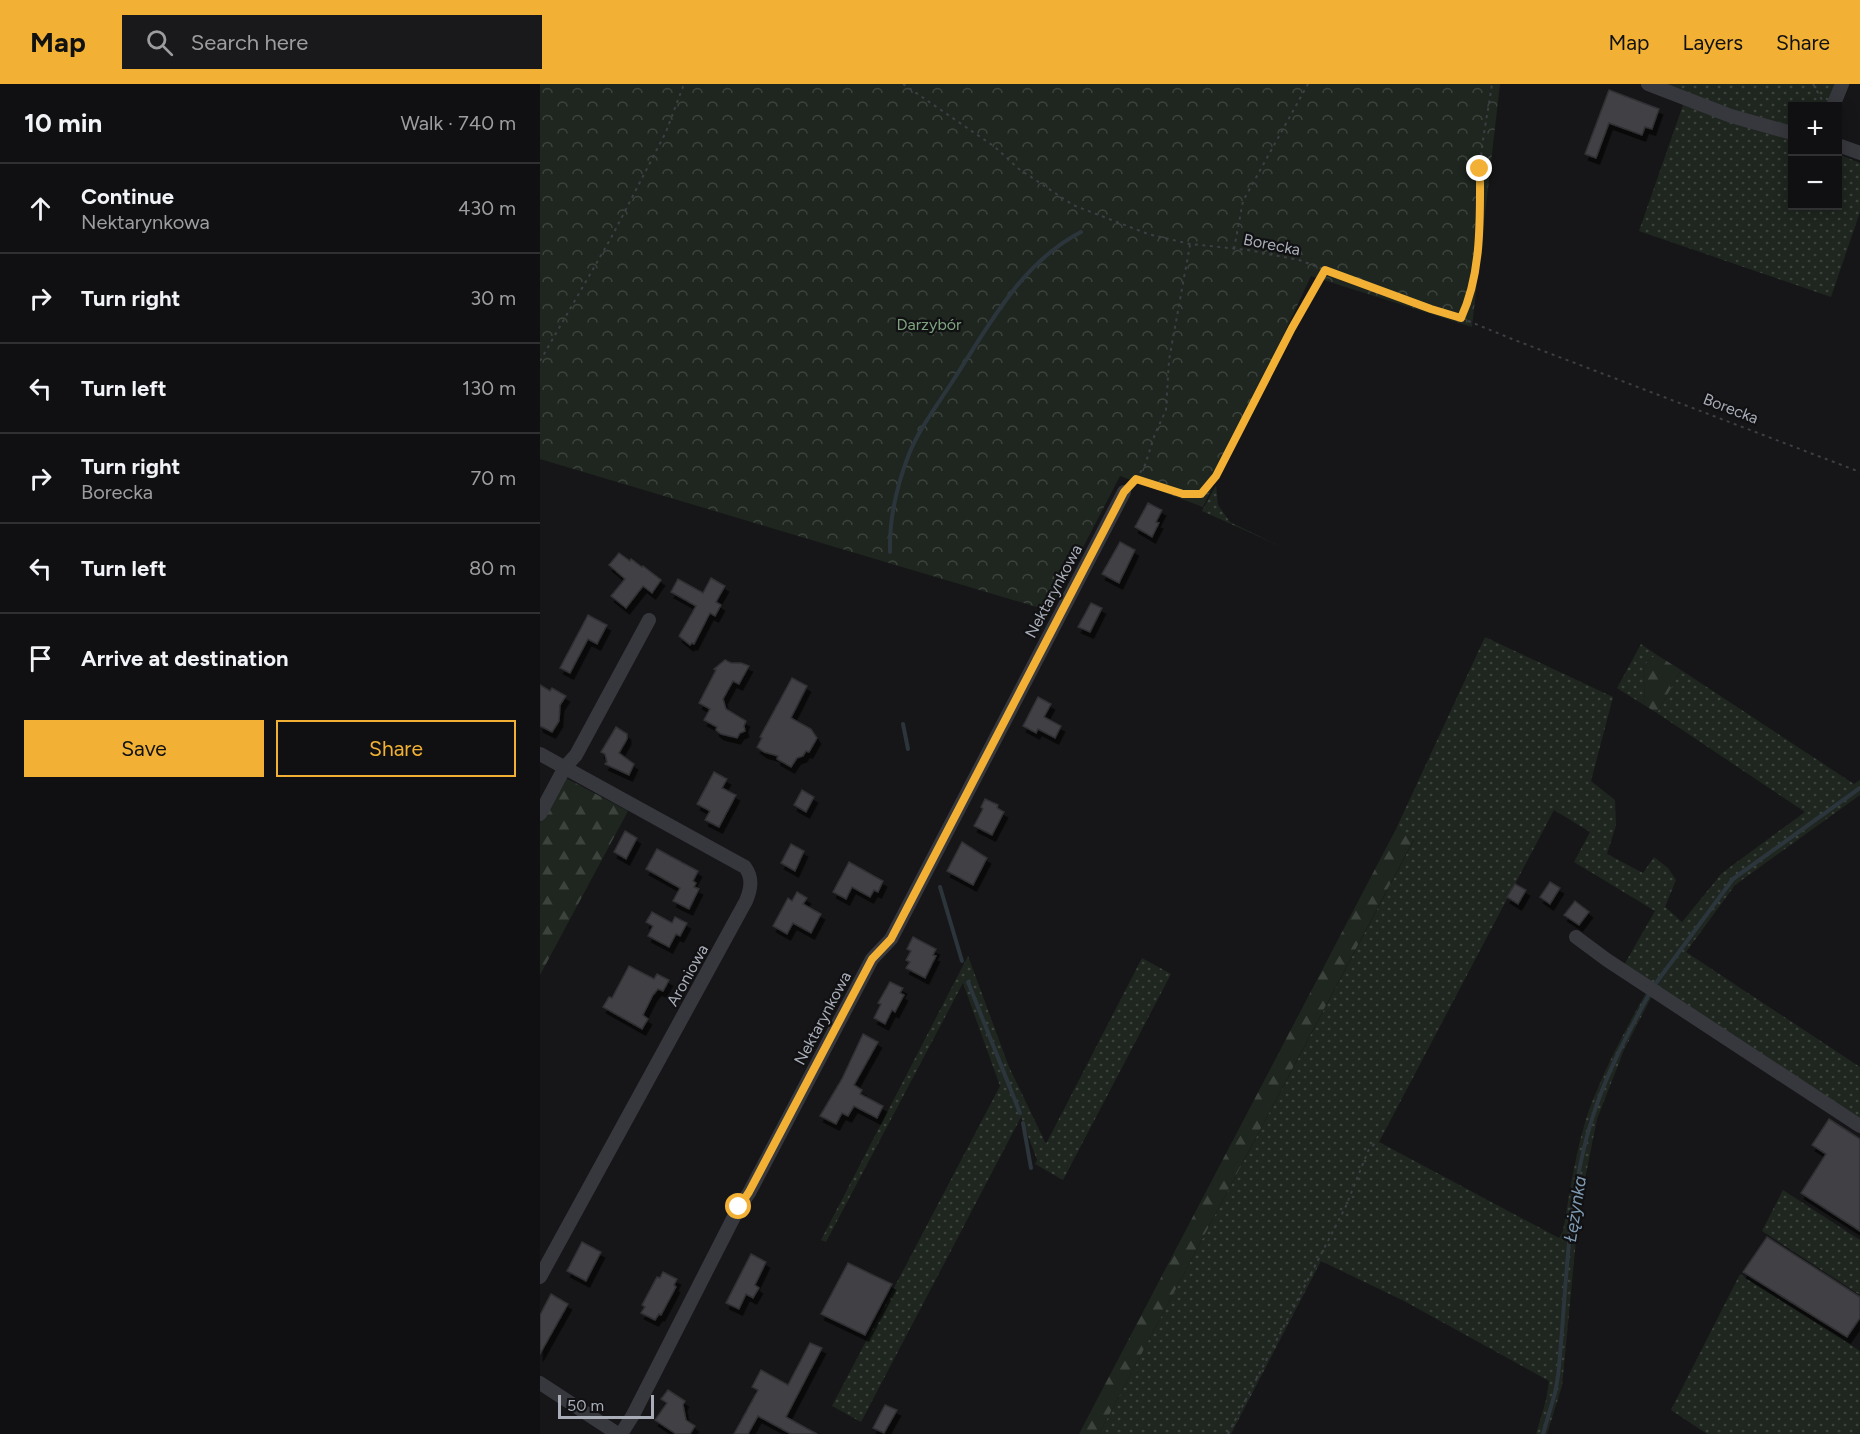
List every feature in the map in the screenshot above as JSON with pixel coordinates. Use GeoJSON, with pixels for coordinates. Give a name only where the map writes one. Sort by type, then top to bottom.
{"type":"FeatureCollection","features":[{"type":"Feature","properties":{"kind":"street"},"geometry":{"type":"LineString","coordinates":[[1648,84],[1731,116],[1788,132]]}},
{"type":"Feature","properties":{"kind":"street"},"geometry":{"type":"LineString","coordinates":[[1835,102],[1842,84]]}},
{"type":"Feature","properties":{"kind":"street"},"geometry":{"type":"LineString","coordinates":[[1842,146],[1860,153]]}},
{"type":"Feature","properties":{"kind":"street","name":"Nektarynkowa"},"geometry":{"type":"LineString","coordinates":[[619,1434],[633,1415],[739,1207],[872,959],[891,939],[1124,492]]}},
{"type":"Feature","properties":{"kind":"street"},"geometry":{"type":"LineString","coordinates":[[540,814],[565,767],[576,755],[649,620]]}},
{"type":"Feature","properties":{"kind":"street","name":"Aroniowa"},"geometry":{"type":"LineString","coordinates":[[540,754],[745,867],[751,884],[746,902],[540,1277]]}},
{"type":"Feature","properties":{"kind":"street"},"geometry":{"type":"LineString","coordinates":[[1576,937],[1607,960],[1860,1126]]}},
{"type":"Feature","properties":{"kind":"street"},"geometry":{"type":"LineString","coordinates":[[540,1383],[619,1434]]}},
{"type":"Feature","properties":{"kind":"path"},"geometry":{"type":"LineString","coordinates":[[540,361],[611,238],[666,132],[684,84]]}},
{"type":"Feature","properties":{"kind":"path","name":"Borecka"},"geometry":{"type":"LineString","coordinates":[[903,84],[996,147],[1018,169],[1073,205],[1148,234],[1190,244],[1299,260],[1461,318],[1860,472]]}},
{"type":"Feature","properties":{"kind":"path"},"geometry":{"type":"LineString","coordinates":[[1234,249],[1243,201],[1308,84]]}},
{"type":"Feature","properties":{"kind":"path"},"geometry":{"type":"LineString","coordinates":[[1461,318],[1472,290],[1480,221],[1480,169],[1492,84]]}},
{"type":"Feature","properties":{"kind":"path"},"geometry":{"type":"LineString","coordinates":[[1814,84],[1822,102]]}},
{"type":"Feature","properties":{"kind":"path"},"geometry":{"type":"LineString","coordinates":[[1124,492],[1145,465],[1166,410],[1169,360],[1190,244]]}},
{"type":"Feature","properties":{"kind":"path"},"geometry":{"type":"LineString","coordinates":[[1136,479],[1183,494],[1201,494],[1216,476],[1292,328],[1325,270]]}},
{"type":"Feature","properties":{"kind":"path"},"geometry":{"type":"LineString","coordinates":[[1228,1434],[1346,1206],[1368,1151],[1376,1142]]}},
{"type":"Feature","properties":{"kind":"green space","name":"Darzybór"},"geometry":{"type":"Polygon","coordinates":[[[540,84],[1500,84],[1472,327],[1311,276],[1203,507],[1120,476],[1050,611],[540,459],[540,84]]]}},
{"type":"Feature","properties":{"kind":"green space"},"geometry":{"type":"Polygon","coordinates":[[[1662,84],[1836,84],[1829,102],[1788,102],[1788,127],[1731,111],[1662,84]]]}},
{"type":"Feature","properties":{"kind":"green space"},"geometry":{"type":"Polygon","coordinates":[[[1683,105],[1788,137],[1788,210],[1842,210],[1842,156],[1860,163],[1860,212],[1831,297],[1639,231],[1683,105]]]}},
{"type":"Feature","properties":{"kind":"green space"},"geometry":{"type":"Polygon","coordinates":[[[1216,485],[1218,505],[1230,522],[1282,547],[1202,511],[1216,485]]]}},
{"type":"Feature","properties":{"kind":"green space"},"geometry":{"type":"Polygon","coordinates":[[[1485,637],[1613,697],[1591,781],[1615,800],[1616,825],[1607,854],[1643,873],[1654,857],[1668,868],[1676,880],[1665,907],[1682,922],[1722,873],[1805,812],[1657,713],[1681,670],[1854,784],[1860,780],[1860,795],[1735,885],[1686,952],[1860,1067],[1860,1122],[1624,965],[1655,911],[1574,862],[1590,832],[1554,810],[1379,1142],[1559,1238],[1563,1231],[1577,1154],[1589,1110],[1623,1035],[1647,991],[1653,994],[1624,1050],[1597,1119],[1579,1209],[1562,1386],[1547,1434],[1536,1434],[1549,1381],[1404,1301],[1321,1261],[1231,1434],[1099,1434],[1414,840],[1396,829],[1485,637]]]}},
{"type":"Feature","properties":{"kind":"green space"},"geometry":{"type":"Polygon","coordinates":[[[1641,644],[1657,655],[1643,667],[1644,705],[1617,688],[1641,644]]]}},
{"type":"Feature","properties":{"kind":"green space"},"geometry":{"type":"Polygon","coordinates":[[[1657,655],[1681,670],[1657,713],[1644,705],[1643,667],[1657,655]]]}},
{"type":"Feature","properties":{"kind":"green space"},"geometry":{"type":"Polygon","coordinates":[[[564,777],[628,811],[540,975],[540,822],[564,777]]]}},
{"type":"Feature","properties":{"kind":"green space"},"geometry":{"type":"Polygon","coordinates":[[[1396,829],[1414,839],[1099,1434],[1079,1434],[1396,829]]]}},
{"type":"Feature","properties":{"kind":"green space"},"geometry":{"type":"Polygon","coordinates":[[[968,956],[1009,1067],[1046,1144],[1142,958],[1171,974],[1063,1180],[1035,1164],[1037,1160],[1021,1117],[861,1422],[832,1406],[1000,1086],[963,983],[826,1242],[821,1240],[968,956]]]}},
{"type":"Feature","properties":{"kind":"green space"},"geometry":{"type":"Polygon","coordinates":[[[1783,1190],[1860,1240],[1860,1295],[1762,1231],[1783,1190]]]}},
{"type":"Feature","properties":{"kind":"green space"},"geometry":{"type":"Polygon","coordinates":[[[1740,1274],[1860,1351],[1860,1434],[1707,1434],[1671,1410],[1740,1274]]]}},
{"type":"Feature","properties":{"kind":"building"},"geometry":{"type":"Polygon","coordinates":[[[1609,90],[1659,109],[1652,129],[1645,127],[1642,135],[1609,123],[1596,158],[1585,154],[1609,90]]]}},
{"type":"Feature","properties":{"kind":"building"},"geometry":{"type":"Polygon","coordinates":[[[1148,503],[1162,510],[1152,537],[1135,527],[1148,503]]]}},
{"type":"Feature","properties":{"kind":"building"},"geometry":{"type":"Polygon","coordinates":[[[1120,542],[1135,550],[1119,583],[1102,574],[1120,542]]]}},
{"type":"Feature","properties":{"kind":"building"},"geometry":{"type":"Polygon","coordinates":[[[619,553],[643,566],[661,580],[652,593],[643,586],[626,608],[611,596],[625,579],[609,565],[619,553]]]}},
{"type":"Feature","properties":{"kind":"building"},"geometry":{"type":"Polygon","coordinates":[[[711,578],[725,586],[716,602],[721,605],[715,616],[710,613],[694,644],[690,645],[679,636],[696,606],[671,592],[678,579],[703,593],[711,578]]]}},
{"type":"Feature","properties":{"kind":"building"},"geometry":{"type":"Polygon","coordinates":[[[1091,603],[1102,608],[1090,632],[1078,627],[1091,603]]]}},
{"type":"Feature","properties":{"kind":"building"},"geometry":{"type":"Polygon","coordinates":[[[588,615],[607,625],[597,644],[588,639],[570,673],[560,668],[588,615]]]}},
{"type":"Feature","properties":{"kind":"building"},"geometry":{"type":"Polygon","coordinates":[[[725,660],[749,666],[739,684],[733,681],[723,699],[726,709],[746,721],[745,731],[737,738],[721,734],[716,730],[717,727],[704,720],[710,709],[699,703],[716,670],[714,669],[725,660]]]}},
{"type":"Feature","properties":{"kind":"building"},"geometry":{"type":"Polygon","coordinates":[[[792,678],[807,686],[791,718],[811,729],[817,738],[809,752],[806,751],[803,756],[797,758],[791,767],[777,759],[778,756],[764,752],[757,747],[762,738],[760,737],[792,678]]]}},
{"type":"Feature","properties":{"kind":"building"},"geometry":{"type":"Polygon","coordinates":[[[540,685],[550,691],[552,688],[566,696],[560,705],[559,721],[552,732],[540,726],[540,685]]]}},
{"type":"Feature","properties":{"kind":"building"},"geometry":{"type":"Polygon","coordinates":[[[1038,697],[1051,704],[1044,717],[1061,726],[1055,738],[1038,729],[1036,733],[1023,726],[1038,697]]]}},
{"type":"Feature","properties":{"kind":"building"},"geometry":{"type":"Polygon","coordinates":[[[616,727],[627,734],[627,739],[619,753],[634,764],[629,775],[605,764],[607,762],[605,754],[601,752],[616,727]]]}},
{"type":"Feature","properties":{"kind":"building"},"geometry":{"type":"Polygon","coordinates":[[[714,772],[727,779],[722,788],[736,795],[719,827],[705,820],[710,811],[697,804],[714,772]]]}},
{"type":"Feature","properties":{"kind":"building"},"geometry":{"type":"Polygon","coordinates":[[[802,790],[814,797],[806,812],[794,805],[802,790]]]}},
{"type":"Feature","properties":{"kind":"building"},"geometry":{"type":"Polygon","coordinates":[[[985,799],[998,805],[997,808],[1004,812],[992,835],[974,826],[983,809],[981,807],[985,799]]]}},
{"type":"Feature","properties":{"kind":"building"},"geometry":{"type":"Polygon","coordinates":[[[625,831],[637,838],[626,859],[614,852],[625,831]]]}},
{"type":"Feature","properties":{"kind":"building"},"geometry":{"type":"Polygon","coordinates":[[[962,842],[987,858],[973,885],[947,871],[962,842]]]}},
{"type":"Feature","properties":{"kind":"building"},"geometry":{"type":"Polygon","coordinates":[[[791,844],[804,851],[795,871],[781,863],[791,844]]]}},
{"type":"Feature","properties":{"kind":"building"},"geometry":{"type":"Polygon","coordinates":[[[657,849],[698,871],[693,881],[696,883],[694,887],[699,889],[689,909],[673,901],[680,888],[646,869],[657,849]]]}},
{"type":"Feature","properties":{"kind":"building"},"geometry":{"type":"Polygon","coordinates":[[[849,862],[883,881],[878,892],[874,890],[870,897],[852,887],[846,899],[833,892],[849,862]]]}},
{"type":"Feature","properties":{"kind":"building"},"geometry":{"type":"Polygon","coordinates":[[[1550,882],[1560,888],[1550,904],[1540,897],[1550,882]]]}},
{"type":"Feature","properties":{"kind":"building"},"geometry":{"type":"Polygon","coordinates":[[[1515,884],[1526,890],[1518,904],[1507,897],[1515,884]]]}},
{"type":"Feature","properties":{"kind":"building"},"geometry":{"type":"Polygon","coordinates":[[[797,892],[807,898],[803,904],[821,914],[811,933],[793,923],[787,934],[773,926],[788,898],[792,901],[797,892]]]}},
{"type":"Feature","properties":{"kind":"building"},"geometry":{"type":"Polygon","coordinates":[[[1575,901],[1589,912],[1579,925],[1564,915],[1575,901]]]}},
{"type":"Feature","properties":{"kind":"building"},"geometry":{"type":"Polygon","coordinates":[[[652,912],[672,923],[675,917],[687,923],[680,936],[676,934],[669,947],[648,936],[653,926],[646,922],[652,912]]]}},
{"type":"Feature","properties":{"kind":"building"},"geometry":{"type":"Polygon","coordinates":[[[913,937],[936,949],[933,955],[936,956],[925,978],[906,968],[910,962],[906,960],[911,951],[907,949],[913,937]]]}},
{"type":"Feature","properties":{"kind":"building"},"geometry":{"type":"Polygon","coordinates":[[[629,966],[654,979],[657,974],[669,980],[663,991],[658,989],[653,995],[643,1015],[648,1019],[642,1029],[603,1007],[609,997],[612,998],[629,966]]]}},
{"type":"Feature","properties":{"kind":"building"},"geometry":{"type":"Polygon","coordinates":[[[890,982],[903,988],[900,993],[904,995],[895,1012],[892,1010],[885,1024],[874,1018],[881,1004],[878,1003],[890,982]]]}},
{"type":"Feature","properties":{"kind":"building"},"geometry":{"type":"Polygon","coordinates":[[[863,1034],[878,1042],[854,1085],[862,1090],[860,1094],[883,1106],[877,1118],[854,1106],[848,1116],[842,1113],[836,1124],[820,1116],[842,1079],[863,1034]]]}},
{"type":"Feature","properties":{"kind":"building"},"geometry":{"type":"Polygon","coordinates":[[[1829,1119],[1860,1139],[1860,1231],[1801,1193],[1826,1154],[1812,1145],[1829,1119]]]}},
{"type":"Feature","properties":{"kind":"building"},"geometry":{"type":"Polygon","coordinates":[[[1767,1237],[1860,1297],[1860,1318],[1847,1337],[1743,1272],[1767,1237]]]}},
{"type":"Feature","properties":{"kind":"building"},"geometry":{"type":"Polygon","coordinates":[[[582,1242],[601,1252],[586,1281],[567,1271],[582,1242]]]}},
{"type":"Feature","properties":{"kind":"building"},"geometry":{"type":"Polygon","coordinates":[[[751,1254],[766,1262],[755,1285],[759,1288],[753,1298],[746,1294],[739,1309],[726,1303],[751,1254]]]}},
{"type":"Feature","properties":{"kind":"building"},"geometry":{"type":"Polygon","coordinates":[[[848,1263],[892,1284],[865,1335],[821,1314],[848,1263]]]}},
{"type":"Feature","properties":{"kind":"building"},"geometry":{"type":"Polygon","coordinates":[[[663,1272],[677,1279],[674,1285],[676,1287],[661,1315],[659,1314],[655,1320],[641,1313],[645,1307],[642,1305],[657,1277],[660,1278],[663,1272]]]}},
{"type":"Feature","properties":{"kind":"building"},"geometry":{"type":"Polygon","coordinates":[[[551,1294],[568,1304],[540,1354],[540,1315],[551,1294]]]}},
{"type":"Feature","properties":{"kind":"building"},"geometry":{"type":"Polygon","coordinates":[[[810,1343],[822,1348],[786,1417],[817,1434],[791,1434],[758,1416],[748,1434],[734,1434],[758,1390],[752,1387],[761,1370],[788,1385],[810,1343]]]}},
{"type":"Feature","properties":{"kind":"building"},"geometry":{"type":"Polygon","coordinates":[[[668,1390],[685,1401],[683,1405],[686,1420],[695,1426],[690,1434],[676,1434],[655,1420],[667,1403],[661,1399],[668,1390]]]}},
{"type":"Feature","properties":{"kind":"building"},"geometry":{"type":"Polygon","coordinates":[[[885,1405],[897,1410],[884,1433],[873,1428],[885,1405]]]}},
{"type":"Feature","properties":{"kind":"waterway"},"geometry":{"type":"LineString","coordinates":[[890,552],[892,514],[897,490],[913,444],[924,425],[1008,296],[1041,260],[1081,232]]}},
{"type":"Feature","properties":{"kind":"waterway"},"geometry":{"type":"LineString","coordinates":[[903,724],[908,749]]}},
{"type":"Feature","properties":{"kind":"waterway","name":"Łężynka"},"geometry":{"type":"LineString","coordinates":[[1656,983],[1733,879],[1860,788]]}},
{"type":"Feature","properties":{"kind":"waterway"},"geometry":{"type":"LineString","coordinates":[[940,887],[962,961]]}},
{"type":"Feature","properties":{"kind":"waterway"},"geometry":{"type":"LineString","coordinates":[[968,982],[1020,1113]]}},
{"type":"Feature","properties":{"kind":"waterway","name":"Łężynka"},"geometry":{"type":"LineString","coordinates":[[1543,1434],[1558,1376],[1572,1212],[1584,1147],[1604,1085],[1648,996]]}},
{"type":"Feature","properties":{"kind":"waterway"},"geometry":{"type":"LineString","coordinates":[[1023,1123],[1031,1168]]}},
{"type":"Feature","properties":{"kind":"route"},"geometry":{"type":"LineString","coordinates":[[739,1207],[872,959],[891,939],[1124,492],[1136,479],[1183,494],[1201,494],[1216,476],[1292,328],[1325,270],[1461,318],[1472,290],[1480,221],[1480,169]]}}]}
